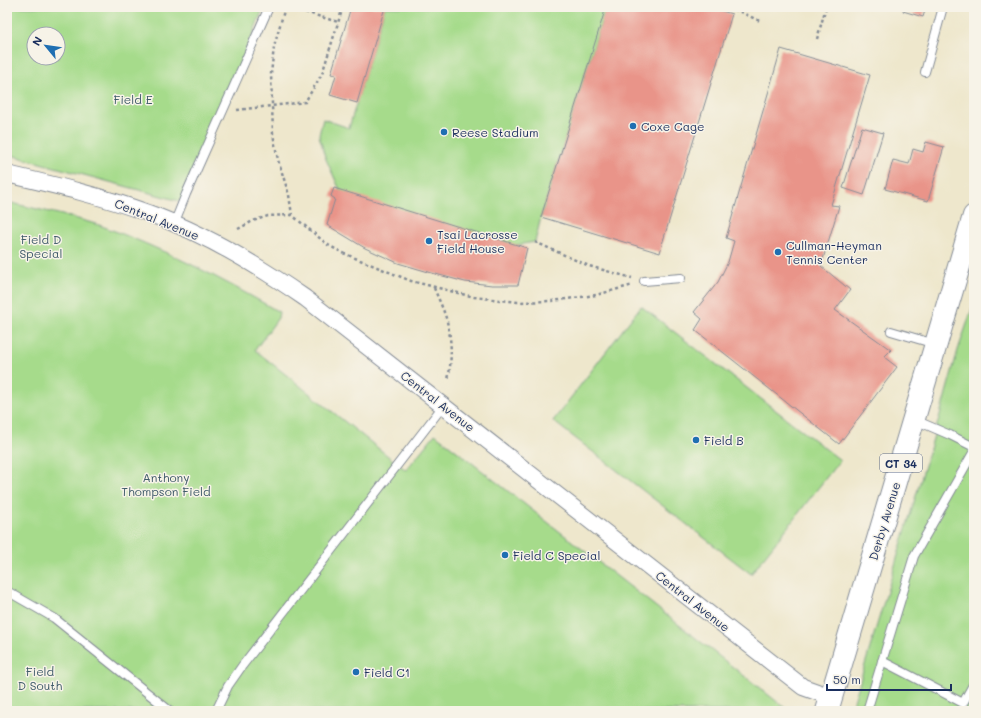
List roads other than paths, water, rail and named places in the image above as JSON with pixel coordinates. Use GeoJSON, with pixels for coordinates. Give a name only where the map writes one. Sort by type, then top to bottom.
{"type":"FeatureCollection","features":[{"type":"Feature","properties":{"kind":"highway","name":"Derby Avenue"},"geometry":{"type":"LineString","coordinates":[[829,704],[974,216]]}},
{"type":"Feature","properties":{"kind":"street","name":"Central Avenue"},"geometry":{"type":"LineString","coordinates":[[7,174],[84,192],[148,213],[192,231],[261,268],[305,298],[803,687],[829,704]]}},
{"type":"Feature","properties":{"kind":"lane"},"geometry":{"type":"LineString","coordinates":[[174,224],[269,7]]}},
{"type":"Feature","properties":{"kind":"lane"},"geometry":{"type":"LineString","coordinates":[[925,72],[943,7]]}},
{"type":"Feature","properties":{"kind":"lane"},"geometry":{"type":"LineString","coordinates":[[644,281],[681,278]]}},
{"type":"Feature","properties":{"kind":"lane"},"geometry":{"type":"LineString","coordinates":[[891,330],[936,344]]}},
{"type":"Feature","properties":{"kind":"lane"},"geometry":{"type":"LineString","coordinates":[[216,711],[228,686],[242,666],[443,406]]}},
{"type":"Feature","properties":{"kind":"lane"},"geometry":{"type":"LineString","coordinates":[[914,420],[974,447]]}},
{"type":"Feature","properties":{"kind":"lane"},"geometry":{"type":"LineString","coordinates":[[867,711],[914,556],[974,451]]}},
{"type":"Feature","properties":{"kind":"lane"},"geometry":{"type":"LineString","coordinates":[[7,591],[54,618],[170,711]]}},
{"type":"Feature","properties":{"kind":"lane"},"geometry":{"type":"LineString","coordinates":[[882,661],[963,703],[974,683]]}},
{"type":"Feature","properties":{"kind":"place","name":"Coxe Cage"},"geometry":{"type":"Point","coordinates":[633,126]}},
{"type":"Feature","properties":{"kind":"place","name":"Reese Stadium"},"geometry":{"type":"Point","coordinates":[444,132]}},
{"type":"Feature","properties":{"kind":"place","name":"Tsai Lacrosse Field House"},"geometry":{"type":"Point","coordinates":[429,241]}},
{"type":"Feature","properties":{"kind":"place","name":"Cullman-Heyman Tennis Center"},"geometry":{"type":"Point","coordinates":[778,252]}},
{"type":"Feature","properties":{"kind":"place","name":"Field B"},"geometry":{"type":"Point","coordinates":[696,440]}},
{"type":"Feature","properties":{"kind":"place","name":"Field C Special"},"geometry":{"type":"Point","coordinates":[505,555]}},
{"type":"Feature","properties":{"kind":"place","name":"Field C1"},"geometry":{"type":"Point","coordinates":[356,672]}},
{"type":"Feature","properties":{"kind":"park label","name":"Field E"},"geometry":{"type":"Point","coordinates":[133,99]}},
{"type":"Feature","properties":{"kind":"park label","name":"Field D Special"},"geometry":{"type":"Point","coordinates":[41,246]}},
{"type":"Feature","properties":{"kind":"park label","name":"Anthony Thompson Field"},"geometry":{"type":"Point","coordinates":[166,484]}},
{"type":"Feature","properties":{"kind":"park label","name":"Field D South"},"geometry":{"type":"Point","coordinates":[40,678]}}]}
